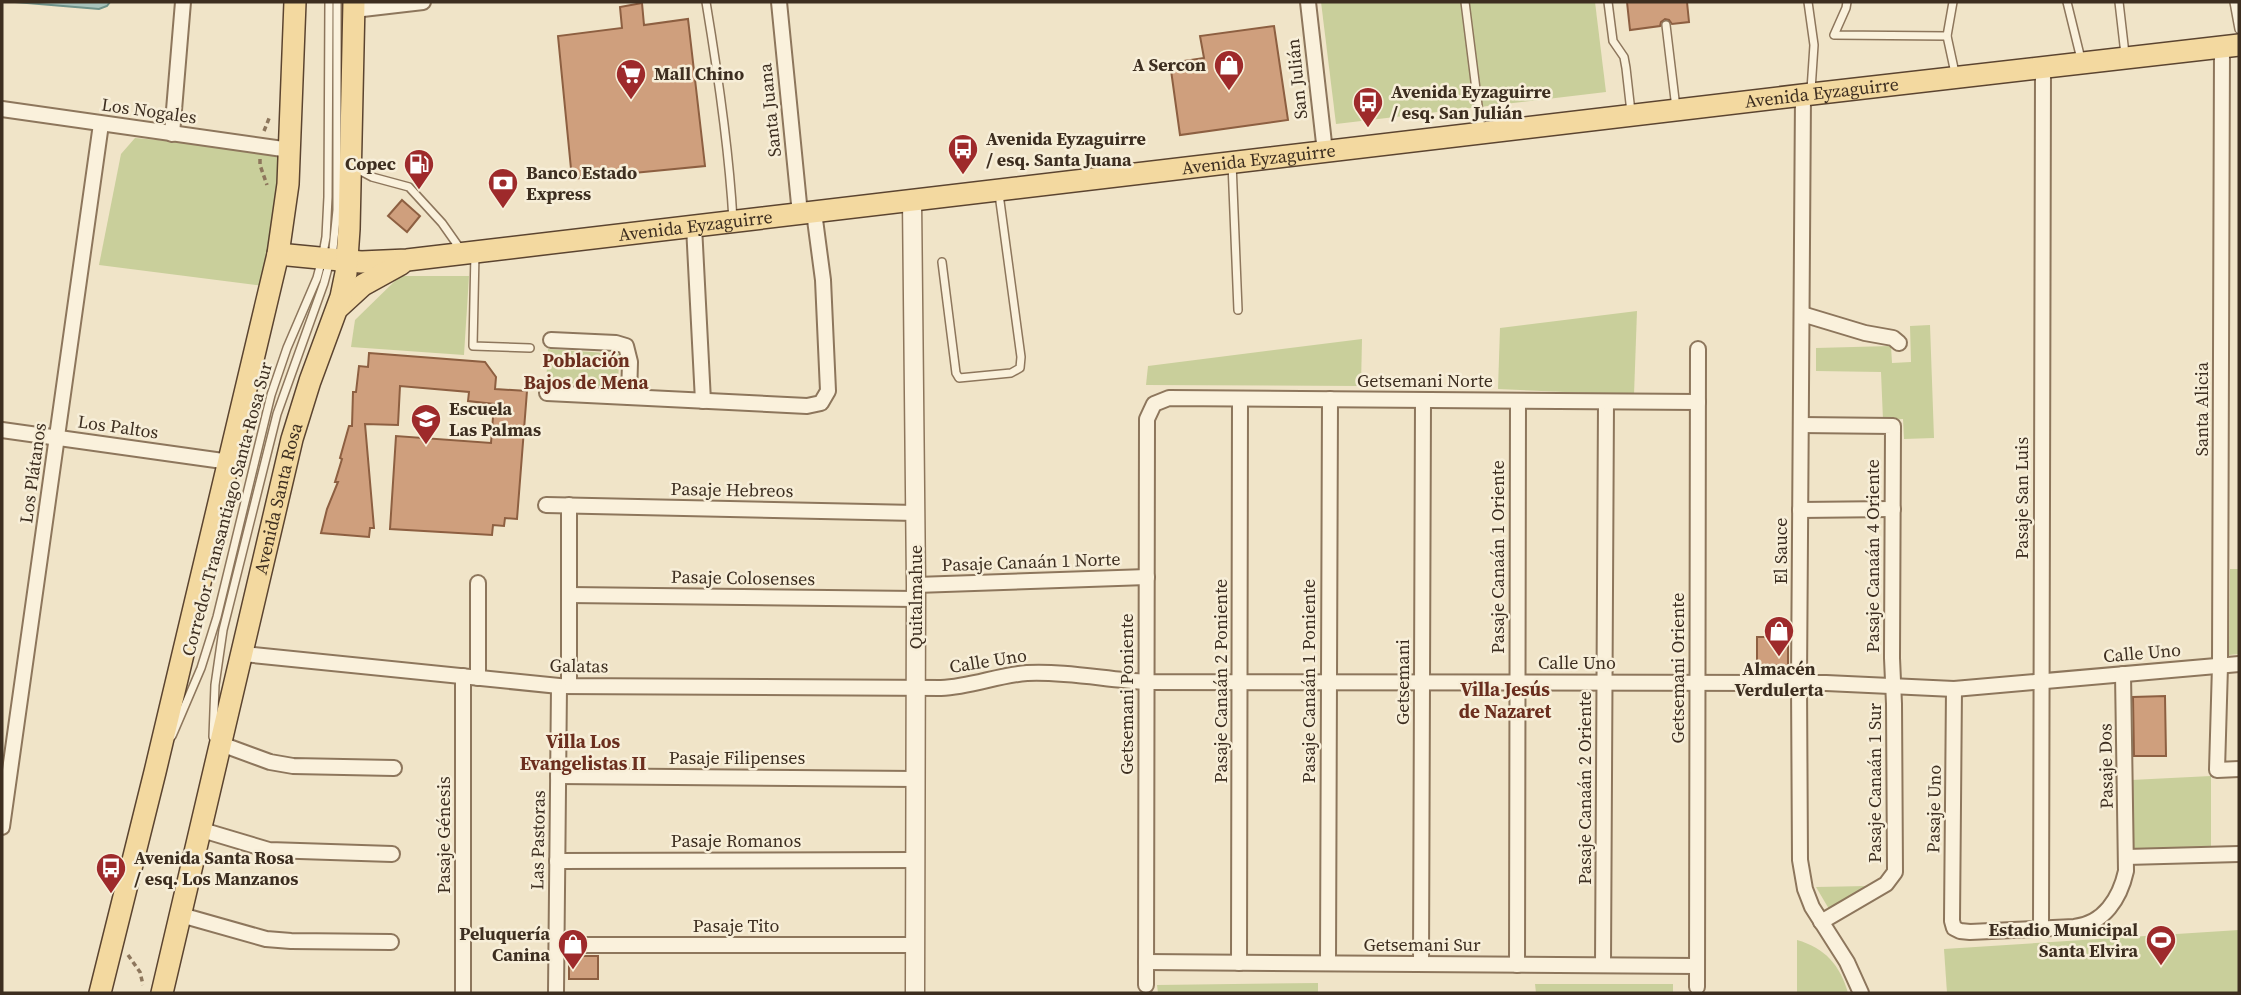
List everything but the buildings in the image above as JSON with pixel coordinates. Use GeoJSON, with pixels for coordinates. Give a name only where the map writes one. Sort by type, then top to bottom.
{"type":"FeatureCollection","features":[{"type":"Feature","properties":{"kind":"main road"},"geometry":{"type":"LineString","coordinates":[[100,993],[278,254],[285,213],[290,150],[295,2]]}},
{"type":"Feature","properties":{"kind":"main road","name":"Avenida Santa Rosa"},"geometry":{"type":"LineString","coordinates":[[162,993],[292,439],[344,287],[333,260],[351,166],[348,4]]}},
{"type":"Feature","properties":{"kind":"main road","name":"Avenida Eyzaguirre"},"geometry":{"type":"LineString","coordinates":[[278,254],[333,260],[407,260],[2230,46]]}},
{"type":"Feature","properties":{"kind":"main road"},"geometry":{"type":"LineString","coordinates":[[337,308],[363,285],[407,260]]}},
{"type":"Feature","properties":{"kind":"street"},"geometry":{"type":"LineString","coordinates":[[172,134],[183,2]]}},
{"type":"Feature","properties":{"kind":"street"},"geometry":{"type":"LineString","coordinates":[[348,4],[423,2]]}},
{"type":"Feature","properties":{"kind":"street","name":"Santa Juana"},"geometry":{"type":"LineString","coordinates":[[703,401],[807,407],[821,402],[828,391],[823,280],[807,213],[779,2]]}},
{"type":"Feature","properties":{"kind":"street","name":"San Julián"},"geometry":{"type":"LineString","coordinates":[[1308,2],[1325,152]]}},
{"type":"Feature","properties":{"kind":"street","name":"Santa Alicia"},"geometry":{"type":"LineString","coordinates":[[2230,46],[2217,770],[2239,769]]}},
{"type":"Feature","properties":{"kind":"street","name":"Pasaje San Luis"},"geometry":{"type":"LineString","coordinates":[[2041,929],[2043,68]]}},
{"type":"Feature","properties":{"kind":"street","name":"El Sauce"},"geometry":{"type":"LineString","coordinates":[[1807,94],[1800,510],[1800,860],[1805,889],[1821,922],[1847,962],[1861,993]]}},
{"type":"Feature","properties":{"kind":"street","name":"Los Nogales"},"geometry":{"type":"LineString","coordinates":[[2,109],[290,150]]}},
{"type":"Feature","properties":{"kind":"street","name":"Los Plátanos"},"geometry":{"type":"LineString","coordinates":[[2,827],[5,786],[101,124]]}},
{"type":"Feature","properties":{"kind":"street","name":"Quitalmahue"},"geometry":{"type":"LineString","coordinates":[[912,200],[916,513],[915,993]]}},
{"type":"Feature","properties":{"kind":"street"},"geometry":{"type":"LineString","coordinates":[[547,393],[703,401],[694,226]]}},
{"type":"Feature","properties":{"kind":"street"},"geometry":{"type":"LineString","coordinates":[[1802,314],[1856,331],[1893,338],[1899,343]]}},
{"type":"Feature","properties":{"kind":"street"},"geometry":{"type":"LineString","coordinates":[[551,340],[617,343],[626,346],[630,362],[629,397]]}},
{"type":"Feature","properties":{"kind":"street","name":"Getsemani Oriente"},"geometry":{"type":"LineString","coordinates":[[1697,988],[1698,349]]}},
{"type":"Feature","properties":{"kind":"street","name":"Getsemani Norte"},"geometry":{"type":"LineString","coordinates":[[1154,404],[1170,398],[1698,402]]}},
{"type":"Feature","properties":{"kind":"street","name":"Pasaje Canaán 2 Poniente"},"geometry":{"type":"LineString","coordinates":[[1239,963],[1240,398]]}},
{"type":"Feature","properties":{"kind":"street","name":"Pasaje Canaán 1 Poniente"},"geometry":{"type":"LineString","coordinates":[[1328,964],[1330,399]]}},
{"type":"Feature","properties":{"kind":"street","name":"Getsemani"},"geometry":{"type":"LineString","coordinates":[[1421,964],[1423,400]]}},
{"type":"Feature","properties":{"kind":"street","name":"Pasaje Canaán 1 Oriente"},"geometry":{"type":"LineString","coordinates":[[1517,401],[1517,965]]}},
{"type":"Feature","properties":{"kind":"street","name":"Pasaje Canaán 2 Oriente"},"geometry":{"type":"LineString","coordinates":[[1603,965],[1605,402]]}},
{"type":"Feature","properties":{"kind":"street","name":"Getsemani Poniente"},"geometry":{"type":"LineString","coordinates":[[1146,985],[1147,419],[1154,404]]}},
{"type":"Feature","properties":{"kind":"street","name":"Pasaje Canaán 4 Oriente"},"geometry":{"type":"LineString","coordinates":[[1801,425],[1893,426],[1894,687]]}},
{"type":"Feature","properties":{"kind":"street","name":"Los Paltos"},"geometry":{"type":"LineString","coordinates":[[2,430],[230,462]]}},
{"type":"Feature","properties":{"kind":"street","name":"Pasaje Hebreos"},"geometry":{"type":"LineString","coordinates":[[546,505],[916,513]]}},
{"type":"Feature","properties":{"kind":"street","name":"Las Pastoras"},"geometry":{"type":"LineString","coordinates":[[556,993],[558,776],[569,595],[569,505]]}},
{"type":"Feature","properties":{"kind":"street"},"geometry":{"type":"LineString","coordinates":[[1800,510],[1893,509]]}},
{"type":"Feature","properties":{"kind":"street","name":"Pasaje Canaán 1 Norte"},"geometry":{"type":"LineString","coordinates":[[916,592],[1147,578]]}},
{"type":"Feature","properties":{"kind":"street","name":"Pasaje Génesis"},"geometry":{"type":"LineString","coordinates":[[463,993],[470,677],[478,583]]}},
{"type":"Feature","properties":{"kind":"street","name":"Pasaje Colosenses"},"geometry":{"type":"LineString","coordinates":[[569,595],[916,592]]}},
{"type":"Feature","properties":{"kind":"street","name":"Galatas"},"geometry":{"type":"LineString","coordinates":[[243,654],[564,686],[916,688]]}},
{"type":"Feature","properties":{"kind":"street","name":"Calle Uno"},"geometry":{"type":"LineString","coordinates":[[916,688],[949,687],[1006,675],[1046,672],[1147,682],[1799,683],[1954,689],[2239,664]]}},
{"type":"Feature","properties":{"kind":"street","name":"Pasaje Dos"},"geometry":{"type":"LineString","coordinates":[[1954,928],[1970,932],[2082,926],[2098,920],[2105,913],[2124,878],[2126,857],[2123,674]]}},
{"type":"Feature","properties":{"kind":"street","name":"Pasaje Canaán 1 Sur"},"geometry":{"type":"LineString","coordinates":[[1821,922],[1886,884],[1895,872],[1894,687]]}},
{"type":"Feature","properties":{"kind":"street","name":"Pasaje Uno"},"geometry":{"type":"LineString","coordinates":[[1954,689],[1954,928]]}},
{"type":"Feature","properties":{"kind":"street"},"geometry":{"type":"LineString","coordinates":[[221,744],[270,762],[293,766],[394,768]]}},
{"type":"Feature","properties":{"kind":"street","name":"Pasaje Filipenses"},"geometry":{"type":"LineString","coordinates":[[558,776],[916,779]]}},
{"type":"Feature","properties":{"kind":"street"},"geometry":{"type":"LineString","coordinates":[[202,830],[269,850],[392,854]]}},
{"type":"Feature","properties":{"kind":"street"},"geometry":{"type":"LineString","coordinates":[[2126,857],[2239,854]]}},
{"type":"Feature","properties":{"kind":"street","name":"Pasaje Romanos"},"geometry":{"type":"LineString","coordinates":[[557,861],[916,860]]}},
{"type":"Feature","properties":{"kind":"street"},"geometry":{"type":"LineString","coordinates":[[181,915],[266,939],[391,942]]}},
{"type":"Feature","properties":{"kind":"street","name":"Pasaje Tito"},"geometry":{"type":"LineString","coordinates":[[557,945],[915,945]]}},
{"type":"Feature","properties":{"kind":"street","name":"Getsemani Sur"},"geometry":{"type":"LineString","coordinates":[[1146,962],[1697,966]]}},
{"type":"Feature","properties":{"kind":"lane","name":"Corredor Transantiago Santa Rosa Sur"},"geometry":{"type":"LineString","coordinates":[[155,772],[188,702],[210,642],[271,395],[287,348],[317,278],[333,260],[328,197],[329,2]]}},
{"type":"Feature","properties":{"kind":"lane"},"geometry":{"type":"LineString","coordinates":[[706,2],[715,51],[733,222]]}},
{"type":"Feature","properties":{"kind":"lane"},"geometry":{"type":"LineString","coordinates":[[1465,2],[1482,133]]}},
{"type":"Feature","properties":{"kind":"lane"},"geometry":{"type":"LineString","coordinates":[[1608,2],[1613,41],[1624,57],[1632,116]]}},
{"type":"Feature","properties":{"kind":"lane"},"geometry":{"type":"LineString","coordinates":[[1807,94],[1814,45],[1808,2]]}},
{"type":"Feature","properties":{"kind":"lane"},"geometry":{"type":"LineString","coordinates":[[1847,2],[1834,35],[1947,36]]}},
{"type":"Feature","properties":{"kind":"lane"},"geometry":{"type":"LineString","coordinates":[[1952,2],[1947,36],[1955,78]]}},
{"type":"Feature","properties":{"kind":"lane"},"geometry":{"type":"LineString","coordinates":[[2067,2],[2082,63]]}},
{"type":"Feature","properties":{"kind":"lane"},"geometry":{"type":"LineString","coordinates":[[2119,2],[2126,58]]}},
{"type":"Feature","properties":{"kind":"lane"},"geometry":{"type":"LineString","coordinates":[[2234,2],[2239,29]]}},
{"type":"Feature","properties":{"kind":"lane","name":"Corredor Transantiago Santa Rosa Sur"},"geometry":{"type":"LineString","coordinates":[[214,772],[215,685],[223,630],[277,414],[333,260],[348,4]]}},
{"type":"Feature","properties":{"kind":"lane"},"geometry":{"type":"LineString","coordinates":[[1666,25],[1676,110]]}},
{"type":"Feature","properties":{"kind":"lane"},"geometry":{"type":"LineString","coordinates":[[1232,163],[1238,310]]}},
{"type":"Feature","properties":{"kind":"lane"},"geometry":{"type":"LineString","coordinates":[[351,166],[372,177],[409,187],[469,253],[473,345],[530,348]]}},
{"type":"Feature","properties":{"kind":"lane"},"geometry":{"type":"LineString","coordinates":[[942,262],[956,373],[959,378],[1011,373],[1020,368],[1021,357],[998,190]]}},
{"type":"Feature","properties":{"kind":"green space"},"geometry":{"type":"Polygon","coordinates":[[[1321,2],[1595,2],[1606,92],[1336,124],[1321,2]]]}},
{"type":"Feature","properties":{"kind":"green space"},"geometry":{"type":"Polygon","coordinates":[[[135,138],[273,150],[280,158],[264,286],[99,265],[121,154],[135,138]]]}},
{"type":"Feature","properties":{"kind":"green space"},"geometry":{"type":"Polygon","coordinates":[[[400,276],[469,276],[464,355],[351,347],[355,320],[400,276]]]}},
{"type":"Feature","properties":{"kind":"green space"},"geometry":{"type":"Polygon","coordinates":[[[1637,311],[1634,395],[1498,389],[1500,328],[1637,311]]]}},
{"type":"Feature","properties":{"kind":"green space"},"geometry":{"type":"Polygon","coordinates":[[[1930,325],[1934,438],[1904,439],[1903,419],[1883,420],[1881,372],[1816,371],[1816,348],[1891,346],[1892,363],[1911,362],[1910,326],[1930,325]]]}},
{"type":"Feature","properties":{"kind":"green space"},"geometry":{"type":"Polygon","coordinates":[[[1362,339],[1361,386],[1146,385],[1148,366],[1362,339]]]}},
{"type":"Feature","properties":{"kind":"green space"},"geometry":{"type":"Polygon","coordinates":[[[548,349],[620,354],[617,390],[546,385],[548,349]]]}},
{"type":"Feature","properties":{"kind":"green space"},"geometry":{"type":"Polygon","coordinates":[[[2230,569],[2239,569],[2239,654],[2229,655],[2230,569]]]}},
{"type":"Feature","properties":{"kind":"green space"},"geometry":{"type":"Polygon","coordinates":[[[2211,776],[2211,851],[2131,853],[2131,780],[2211,776]]]}},
{"type":"Feature","properties":{"kind":"green space"},"geometry":{"type":"Polygon","coordinates":[[[1867,886],[1829,909],[1816,887],[1867,886]]]}},
{"type":"Feature","properties":{"kind":"green space"},"geometry":{"type":"Polygon","coordinates":[[[2239,930],[2239,993],[1947,993],[1944,949],[2239,930]]]}},
{"type":"Feature","properties":{"kind":"green space"},"geometry":{"type":"Polygon","coordinates":[[[1797,940],[1816,948],[1830,959],[1841,974],[1848,993],[1797,993],[1797,940]]]}},
{"type":"Feature","properties":{"kind":"green space"},"geometry":{"type":"Polygon","coordinates":[[[1318,983],[1318,993],[1158,993],[1157,985],[1318,983]]]}},
{"type":"Feature","properties":{"kind":"green space"},"geometry":{"type":"Polygon","coordinates":[[[1535,984],[1673,984],[1673,993],[1536,993],[1535,984]]]}},
{"type":"Feature","properties":{"kind":"water"},"geometry":{"type":"Polygon","coordinates":[[[15,2],[110,2],[99,9],[15,2]]]}},
{"type":"Feature","properties":{"kind":"place","name":"A Sercon"},"geometry":{"type":"Point","coordinates":[1229,92]}},
{"type":"Feature","properties":{"kind":"place","name":"Mall Chino"},"geometry":{"type":"Point","coordinates":[631,101]}},
{"type":"Feature","properties":{"kind":"place","name":"Avenida Eyzaguirre / esq. San Julián"},"geometry":{"type":"Point","coordinates":[1368,129]}},
{"type":"Feature","properties":{"kind":"place","name":"Avenida Eyzaguirre / esq. Santa Juana"},"geometry":{"type":"Point","coordinates":[963,176]}},
{"type":"Feature","properties":{"kind":"place","name":"Copec"},"geometry":{"type":"Point","coordinates":[419,191]}},
{"type":"Feature","properties":{"kind":"place","name":"Banco Estado Express"},"geometry":{"type":"Point","coordinates":[503,210]}},
{"type":"Feature","properties":{"kind":"place","name":"Escuela Las Palmas"},"geometry":{"type":"Point","coordinates":[426,446]}},
{"type":"Feature","properties":{"kind":"place","name":"Almacén Verdulerta"},"geometry":{"type":"Point","coordinates":[1779,658]}},
{"type":"Feature","properties":{"kind":"place","name":"Avenida Santa Rosa / esq. Los Manzanos"},"geometry":{"type":"Point","coordinates":[111,895]}},
{"type":"Feature","properties":{"kind":"place","name":"Estadio Municipal Santa Elvira"},"geometry":{"type":"Point","coordinates":[2161,967]}},
{"type":"Feature","properties":{"kind":"place","name":"Peluquería Canina"},"geometry":{"type":"Point","coordinates":[573,971]}},
{"type":"Feature","properties":{"kind":"district","name":"Población Bajos de Mena"},"geometry":{"type":"Point","coordinates":[586,371]}},
{"type":"Feature","properties":{"kind":"district","name":"Villa Jesús de Nazaret"},"geometry":{"type":"Point","coordinates":[1505,700]}},
{"type":"Feature","properties":{"kind":"district","name":"Villa Los Evangelistas II"},"geometry":{"type":"Point","coordinates":[583,752]}}]}
